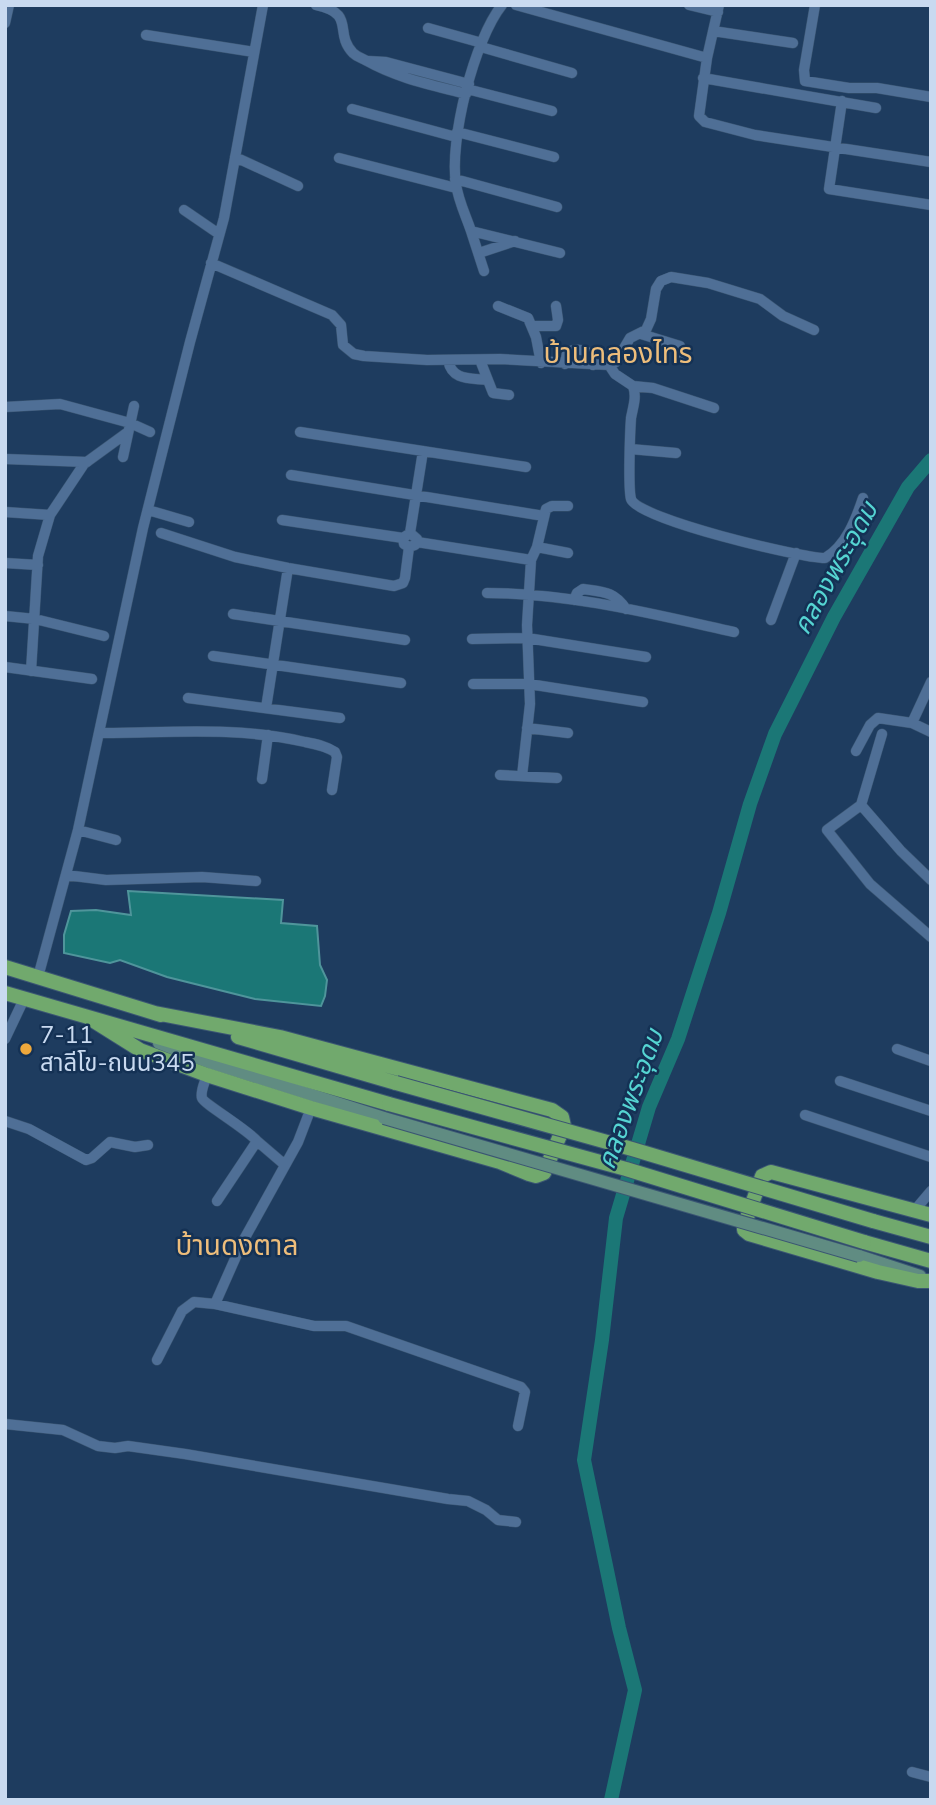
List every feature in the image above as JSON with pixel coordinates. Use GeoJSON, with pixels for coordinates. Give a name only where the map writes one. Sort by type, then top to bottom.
{"type":"FeatureCollection","features":[{"type":"Feature","properties":{"kind":"main road"},"geometry":{"type":"LineString","coordinates":[[5,967],[155,1013],[931,1237]]}},
{"type":"Feature","properties":{"kind":"main road"},"geometry":{"type":"LineString","coordinates":[[5,993],[626,1169],[862,1249],[931,1280]]}},
{"type":"Feature","properties":{"kind":"main road"},"geometry":{"type":"LineString","coordinates":[[89,1018],[140,1051],[207,1075],[536,1175],[544,1173],[564,1126],[562,1117],[552,1110],[280,1037],[155,1013]]}},
{"type":"Feature","properties":{"kind":"main road"},"geometry":{"type":"LineString","coordinates":[[134,1031],[211,1063],[384,1118],[862,1249],[931,1261]]}},
{"type":"Feature","properties":{"kind":"main road"},"geometry":{"type":"LineString","coordinates":[[931,1215],[766,1172],[762,1176],[744,1230],[749,1234],[878,1272],[918,1281],[931,1280]]}},
{"type":"Feature","properties":{"kind":"street"},"geometry":{"type":"LineString","coordinates":[[5,23],[9,5]]}},
{"type":"Feature","properties":{"kind":"street"},"geometry":{"type":"LineString","coordinates":[[38,977],[78,830],[99,733],[152,531],[148,510],[219,234],[263,5]]}},
{"type":"Feature","properties":{"kind":"street"},"geometry":{"type":"LineString","coordinates":[[316,5],[335,10],[352,52],[367,61],[386,62],[410,74],[552,111]]}},
{"type":"Feature","properties":{"kind":"street"},"geometry":{"type":"LineString","coordinates":[[484,271],[456,184],[457,134],[467,89],[482,45],[494,16],[502,5]]}},
{"type":"Feature","properties":{"kind":"street"},"geometry":{"type":"LineString","coordinates":[[516,5],[707,58]]}},
{"type":"Feature","properties":{"kind":"street"},"geometry":{"type":"LineString","coordinates":[[689,5],[718,9],[703,78],[699,116],[705,122],[755,135],[931,162]]}},
{"type":"Feature","properties":{"kind":"street"},"geometry":{"type":"LineString","coordinates":[[815,5],[804,70],[805,81],[849,88],[866,86],[931,97]]}},
{"type":"Feature","properties":{"kind":"street"},"geometry":{"type":"LineString","coordinates":[[428,28],[572,73]]}},
{"type":"Feature","properties":{"kind":"street"},"geometry":{"type":"LineString","coordinates":[[713,31],[793,43]]}},
{"type":"Feature","properties":{"kind":"street"},"geometry":{"type":"LineString","coordinates":[[146,35],[254,52]]}},
{"type":"Feature","properties":{"kind":"street"},"geometry":{"type":"LineString","coordinates":[[703,78],[876,108]]}},
{"type":"Feature","properties":{"kind":"street"},"geometry":{"type":"LineString","coordinates":[[842,101],[829,189],[931,205]]}},
{"type":"Feature","properties":{"kind":"street"},"geometry":{"type":"LineString","coordinates":[[352,109],[554,158]]}},
{"type":"Feature","properties":{"kind":"street"},"geometry":{"type":"LineString","coordinates":[[235,158],[298,186]]}},
{"type":"Feature","properties":{"kind":"street"},"geometry":{"type":"LineString","coordinates":[[339,158],[557,207]]}},
{"type":"Feature","properties":{"kind":"street"},"geometry":{"type":"LineString","coordinates":[[184,210],[219,234]]}},
{"type":"Feature","properties":{"kind":"street"},"geometry":{"type":"LineString","coordinates":[[471,230],[560,253]]}},
{"type":"Feature","properties":{"kind":"street"},"geometry":{"type":"LineString","coordinates":[[479,253],[515,241]]}},
{"type":"Feature","properties":{"kind":"street"},"geometry":{"type":"LineString","coordinates":[[211,263],[286,293],[336,317],[341,325],[343,345],[354,354],[610,365],[616,362],[630,338],[641,334],[649,326],[659,285],[665,278],[671,277],[708,283],[760,299],[783,316],[814,330]]}},
{"type":"Feature","properties":{"kind":"street"},"geometry":{"type":"LineString","coordinates":[[498,306],[523,314],[533,326],[541,363]]}},
{"type":"Feature","properties":{"kind":"street"},"geometry":{"type":"LineString","coordinates":[[533,326],[556,326],[556,306]]}},
{"type":"Feature","properties":{"kind":"street"},"geometry":{"type":"LineString","coordinates":[[641,334],[680,346],[685,359]]}},
{"type":"Feature","properties":{"kind":"street"},"geometry":{"type":"LineString","coordinates":[[448,360],[455,375],[487,380]]}},
{"type":"Feature","properties":{"kind":"street"},"geometry":{"type":"LineString","coordinates":[[480,360],[494,393],[509,394]]}},
{"type":"Feature","properties":{"kind":"street"},"geometry":{"type":"LineString","coordinates":[[610,365],[615,374],[633,386],[653,388],[714,408]]}},
{"type":"Feature","properties":{"kind":"street"},"geometry":{"type":"LineString","coordinates":[[633,386],[635,397],[631,418],[631,498],[638,508],[695,529],[820,558],[832,554],[854,522],[863,498]]}},
{"type":"Feature","properties":{"kind":"street"},"geometry":{"type":"LineString","coordinates":[[5,407],[60,404],[129,428],[150,432]]}},
{"type":"Feature","properties":{"kind":"street"},"geometry":{"type":"LineString","coordinates":[[123,457],[134,406]]}},
{"type":"Feature","properties":{"kind":"street"},"geometry":{"type":"LineString","coordinates":[[31,671],[38,565],[50,514],[87,462],[129,428]]}},
{"type":"Feature","properties":{"kind":"street"},"geometry":{"type":"LineString","coordinates":[[300,432],[526,467]]}},
{"type":"Feature","properties":{"kind":"street"},"geometry":{"type":"LineString","coordinates":[[631,449],[676,453]]}},
{"type":"Feature","properties":{"kind":"street"},"geometry":{"type":"LineString","coordinates":[[152,531],[288,569],[394,586],[403,583],[405,578],[423,451]]}},
{"type":"Feature","properties":{"kind":"street"},"geometry":{"type":"LineString","coordinates":[[5,459],[87,462]]}},
{"type":"Feature","properties":{"kind":"street"},"geometry":{"type":"LineString","coordinates":[[291,475],[544,516]]}},
{"type":"Feature","properties":{"kind":"street"},"geometry":{"type":"LineString","coordinates":[[522,776],[529,684],[527,638],[531,560],[549,506],[568,506]]}},
{"type":"Feature","properties":{"kind":"street"},"geometry":{"type":"LineString","coordinates":[[148,510],[190,522]]}},
{"type":"Feature","properties":{"kind":"street"},"geometry":{"type":"LineString","coordinates":[[5,512],[50,514]]}},
{"type":"Feature","properties":{"kind":"street"},"geometry":{"type":"LineString","coordinates":[[282,520],[531,560]]}},
{"type":"Feature","properties":{"kind":"street"},"geometry":{"type":"LineString","coordinates":[[537,547],[568,553]]}},
{"type":"Feature","properties":{"kind":"street"},"geometry":{"type":"LineString","coordinates":[[771,620],[796,553]]}},
{"type":"Feature","properties":{"kind":"street"},"geometry":{"type":"LineString","coordinates":[[5,563],[38,565]]}},
{"type":"Feature","properties":{"kind":"street"},"geometry":{"type":"LineString","coordinates":[[267,708],[288,569]]}},
{"type":"Feature","properties":{"kind":"street"},"geometry":{"type":"LineString","coordinates":[[487,593],[528,593],[574,600],[734,632]]}},
{"type":"Feature","properties":{"kind":"street"},"geometry":{"type":"LineString","coordinates":[[233,614],[405,640]]}},
{"type":"Feature","properties":{"kind":"street"},"geometry":{"type":"LineString","coordinates":[[5,616],[35,619],[104,636]]}},
{"type":"Feature","properties":{"kind":"street"},"geometry":{"type":"LineString","coordinates":[[472,639],[527,638],[646,657]]}},
{"type":"Feature","properties":{"kind":"street"},"geometry":{"type":"LineString","coordinates":[[213,656],[401,683]]}},
{"type":"Feature","properties":{"kind":"street"},"geometry":{"type":"LineString","coordinates":[[5,667],[92,679]]}},
{"type":"Feature","properties":{"kind":"street"},"geometry":{"type":"LineString","coordinates":[[912,723],[931,682]]}},
{"type":"Feature","properties":{"kind":"street"},"geometry":{"type":"LineString","coordinates":[[473,684],[529,684],[643,702]]}},
{"type":"Feature","properties":{"kind":"street"},"geometry":{"type":"LineString","coordinates":[[188,698],[340,719]]}},
{"type":"Feature","properties":{"kind":"street"},"geometry":{"type":"LineString","coordinates":[[856,751],[874,720],[885,718],[912,723],[931,732]]}},
{"type":"Feature","properties":{"kind":"street"},"geometry":{"type":"LineString","coordinates":[[527,728],[568,733]]}},
{"type":"Feature","properties":{"kind":"street"},"geometry":{"type":"LineString","coordinates":[[99,733],[216,732],[268,735],[325,746],[335,752],[337,757],[332,790]]}},
{"type":"Feature","properties":{"kind":"street"},"geometry":{"type":"LineString","coordinates":[[882,734],[861,805],[827,830],[870,884],[931,937]]}},
{"type":"Feature","properties":{"kind":"street"},"geometry":{"type":"LineString","coordinates":[[262,779],[268,735]]}},
{"type":"Feature","properties":{"kind":"street"},"geometry":{"type":"LineString","coordinates":[[500,775],[557,778]]}},
{"type":"Feature","properties":{"kind":"street"},"geometry":{"type":"LineString","coordinates":[[861,805],[901,851],[931,880]]}},
{"type":"Feature","properties":{"kind":"street"},"geometry":{"type":"LineString","coordinates":[[78,830],[116,840]]}},
{"type":"Feature","properties":{"kind":"street"},"geometry":{"type":"LineString","coordinates":[[66,875],[106,880],[202,877],[256,881]]}},
{"type":"Feature","properties":{"kind":"street"},"geometry":{"type":"LineString","coordinates":[[5,1039],[24,999]]}},
{"type":"Feature","properties":{"kind":"street"},"geometry":{"type":"LineString","coordinates":[[897,1049],[931,1061]]}},
{"type":"Feature","properties":{"kind":"street"},"geometry":{"type":"LineString","coordinates":[[207,1075],[202,1099],[210,1107],[242,1126],[285,1165]]}},
{"type":"Feature","properties":{"kind":"street"},"geometry":{"type":"LineString","coordinates":[[840,1081],[931,1111]]}},
{"type":"Feature","properties":{"kind":"street"},"geometry":{"type":"LineString","coordinates":[[215,1304],[235,1257],[285,1165],[311,1108]]}},
{"type":"Feature","properties":{"kind":"street"},"geometry":{"type":"LineString","coordinates":[[805,1115],[931,1157]]}},
{"type":"Feature","properties":{"kind":"street"},"geometry":{"type":"LineString","coordinates":[[5,1121],[29,1129],[86,1160],[110,1142],[135,1147],[148,1145]]}},
{"type":"Feature","properties":{"kind":"street"},"geometry":{"type":"LineString","coordinates":[[217,1201],[257,1140]]}},
{"type":"Feature","properties":{"kind":"street"},"geometry":{"type":"LineString","coordinates":[[914,1211],[931,1191]]}},
{"type":"Feature","properties":{"kind":"street"},"geometry":{"type":"LineString","coordinates":[[157,1360],[182,1311],[194,1302],[215,1304],[314,1326],[346,1326],[521,1387],[525,1392],[518,1426]]}},
{"type":"Feature","properties":{"kind":"street"},"geometry":{"type":"LineString","coordinates":[[5,1424],[64,1430],[98,1446],[128,1446],[185,1454],[448,1499],[462,1499],[486,1510],[498,1520],[516,1522]]}},
{"type":"Feature","properties":{"kind":"street"},"geometry":{"type":"LineString","coordinates":[[912,1772],[931,1777]]}},
{"type":"Feature","properties":{"kind":"shaded area"},"geometry":{"type":"Polygon","coordinates":[[[128,891],[283,900],[281,923],[317,926],[320,965],[327,980],[321,1006],[255,999],[167,977],[120,960],[110,963],[64,953],[64,935],[71,911],[96,910],[131,915],[128,891]]]}},
{"type":"Feature","properties":{"kind":"waterway","name":"คลองพระอุดม"},"geometry":{"type":"LineString","coordinates":[[611,1800],[635,1690],[619,1628],[584,1460],[602,1340],[616,1218],[649,1107],[678,1039],[719,913],[750,804],[775,734],[834,617],[908,487],[931,460]]}},
{"type":"Feature","properties":{"kind":"place","name":"7-11 สาลีโข-ถนน345"},"geometry":{"type":"Point","coordinates":[26,1049]}},
{"type":"Feature","properties":{"kind":"district","name":"บ้านคลองไทร"},"geometry":{"type":"Point","coordinates":[618,353]}},
{"type":"Feature","properties":{"kind":"district","name":"บ้านดงตาล"},"geometry":{"type":"Point","coordinates":[237,1245]}}]}
